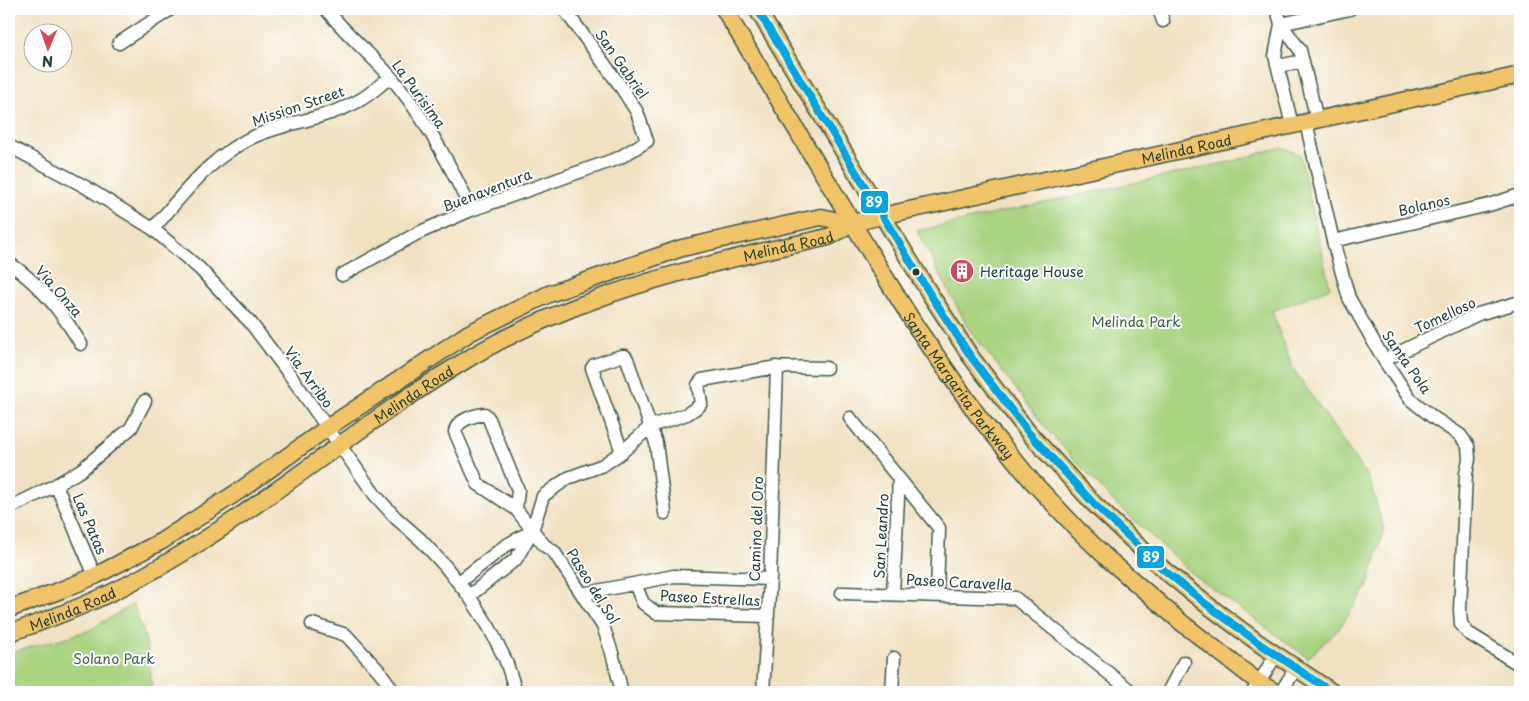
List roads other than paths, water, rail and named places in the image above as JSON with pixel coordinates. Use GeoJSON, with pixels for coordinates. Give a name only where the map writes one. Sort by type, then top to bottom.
{"type":"FeatureCollection","features":[{"type":"Feature","properties":{"kind":"main road","name":"Santa Margarita Parkway"},"geometry":{"type":"LineString","coordinates":[[724,9],[916,328],[979,417],[1031,480],[1079,531],[1139,587],[1256,687],[1275,692]]}},
{"type":"Feature","properties":{"kind":"main road","name":"Santa Margarita Parkway"},"geometry":{"type":"LineString","coordinates":[[757,9],[882,216],[971,357],[1028,432],[1100,510],[1142,550],[1206,604],[1276,655],[1332,692]]}},
{"type":"Feature","properties":{"kind":"main road","name":"Melinda Road"},"geometry":{"type":"LineString","coordinates":[[9,633],[62,614],[139,578],[220,529],[459,364],[507,337],[558,313],[656,279],[755,253],[831,236],[852,224],[882,216],[1520,75]]}},
{"type":"Feature","properties":{"kind":"main road","name":"Melinda Road"},"geometry":{"type":"LineString","coordinates":[[9,610],[95,576],[162,541],[242,489],[327,428],[470,333],[549,294],[682,248],[821,217],[852,224]]}},
{"type":"Feature","properties":{"kind":"street"},"geometry":{"type":"LineString","coordinates":[[119,43],[171,9]]}},
{"type":"Feature","properties":{"kind":"street","name":"La Purisima"},"geometry":{"type":"LineString","coordinates":[[326,9],[390,76],[417,113],[452,166],[472,210]]}},
{"type":"Feature","properties":{"kind":"street","name":"San Gabriel"},"geometry":{"type":"LineString","coordinates":[[564,9],[619,84],[637,112],[647,141]]}},
{"type":"Feature","properties":{"kind":"street"},"geometry":{"type":"LineString","coordinates":[[1277,9],[1281,24],[1300,50],[1303,61],[1305,122]]}},
{"type":"Feature","properties":{"kind":"street"},"geometry":{"type":"LineString","coordinates":[[1281,24],[1350,9]]}},
{"type":"Feature","properties":{"kind":"street"},"geometry":{"type":"LineString","coordinates":[[1281,24],[1275,56],[1305,122]]}},
{"type":"Feature","properties":{"kind":"street"},"geometry":{"type":"LineString","coordinates":[[1278,66],[1303,61]]}},
{"type":"Feature","properties":{"kind":"street","name":"Mission Street"},"geometry":{"type":"LineString","coordinates":[[153,229],[214,162],[235,147],[260,134],[331,113],[361,99],[390,76]]}},
{"type":"Feature","properties":{"kind":"street","name":"Santa Pola"},"geometry":{"type":"LineString","coordinates":[[1305,122],[1333,241],[1349,298],[1384,360],[1410,398],[1434,418],[1460,435],[1468,446],[1469,459],[1466,474],[1460,610],[1461,624],[1468,633],[1520,665]]}},
{"type":"Feature","properties":{"kind":"street","name":"Buenaventura"},"geometry":{"type":"LineString","coordinates":[[342,275],[418,233],[472,210],[619,158],[647,141]]}},
{"type":"Feature","properties":{"kind":"street","name":"Via Arribo"},"geometry":{"type":"LineString","coordinates":[[10,150],[84,186],[153,229],[200,269],[250,322],[375,495],[439,559],[459,582],[489,627],[506,661],[516,692]]}},
{"type":"Feature","properties":{"kind":"street","name":"Bolanos"},"geometry":{"type":"LineString","coordinates":[[1333,241],[1488,206],[1520,195]]}},
{"type":"Feature","properties":{"kind":"street","name":"Via Onza"},"geometry":{"type":"LineString","coordinates":[[9,263],[28,276],[63,314],[81,344]]}},
{"type":"Feature","properties":{"kind":"street","name":"Tomelloso"},"geometry":{"type":"LineString","coordinates":[[1384,360],[1478,314],[1520,302]]}},
{"type":"Feature","properties":{"kind":"street"},"geometry":{"type":"LineString","coordinates":[[622,452],[592,368],[594,365],[625,356],[656,443],[665,513]]}},
{"type":"Feature","properties":{"kind":"street"},"geometry":{"type":"LineString","coordinates":[[469,596],[516,559],[532,531],[543,496],[568,478],[603,465],[622,452],[650,426],[687,414],[700,406],[698,385],[702,380],[777,367],[826,368]]}},
{"type":"Feature","properties":{"kind":"street","name":"Camino del Oro"},"geometry":{"type":"LineString","coordinates":[[763,692],[770,579],[777,367]]}},
{"type":"Feature","properties":{"kind":"street"},"geometry":{"type":"LineString","coordinates":[[9,508],[56,485],[81,470],[131,428],[145,401]]}},
{"type":"Feature","properties":{"kind":"street","name":"Paseo del Sol"},"geometry":{"type":"LineString","coordinates":[[516,510],[518,490],[489,418],[485,414],[479,414],[458,423],[455,427],[455,432],[478,484],[516,510],[544,545],[554,552],[602,626],[608,640],[622,692]]}},
{"type":"Feature","properties":{"kind":"street","name":"San Leandro"},"geometry":{"type":"LineString","coordinates":[[850,418],[939,528],[937,595]]}},
{"type":"Feature","properties":{"kind":"street","name":"San Leandro"},"geometry":{"type":"LineString","coordinates":[[894,594],[899,479]]}},
{"type":"Feature","properties":{"kind":"street","name":"Las Patas"},"geometry":{"type":"LineString","coordinates":[[56,485],[95,576]]}},
{"type":"Feature","properties":{"kind":"street"},"geometry":{"type":"LineString","coordinates":[[459,582],[505,546],[532,531]]}},
{"type":"Feature","properties":{"kind":"street","name":"Paseo Estrellas"},"geometry":{"type":"LineString","coordinates":[[582,594],[674,576],[770,579]]}},
{"type":"Feature","properties":{"kind":"street","name":"Paseo Estrellas"},"geometry":{"type":"LineString","coordinates":[[635,584],[643,603],[656,613],[768,616]]}},
{"type":"Feature","properties":{"kind":"street","name":"Paseo Caravella"},"geometry":{"type":"LineString","coordinates":[[842,593],[1015,598],[1132,692]]}},
{"type":"Feature","properties":{"kind":"street"},"geometry":{"type":"LineString","coordinates":[[312,624],[346,635],[380,672],[394,692]]}},
{"type":"Feature","properties":{"kind":"street"},"geometry":{"type":"LineString","coordinates":[[1256,687],[1276,655]]}},
{"type":"Feature","properties":{"kind":"street"},"geometry":{"type":"LineString","coordinates":[[892,692],[894,658]]}},
{"type":"Feature","properties":{"kind":"street"},"geometry":{"type":"LineString","coordinates":[[1168,692],[1184,662]]}},
{"type":"Feature","properties":{"kind":"street"},"geometry":{"type":"LineString","coordinates":[[1281,692],[1296,668]]}},
{"type":"Feature","properties":{"kind":"place","name":"Heritage House"},"geometry":{"type":"Point","coordinates":[962,271]}},
{"type":"Feature","properties":{"kind":"park label","name":"Melinda Park"},"geometry":{"type":"Point","coordinates":[1136,321]}},
{"type":"Feature","properties":{"kind":"park label","name":"Solano Park"},"geometry":{"type":"Point","coordinates":[114,658]}}]}
